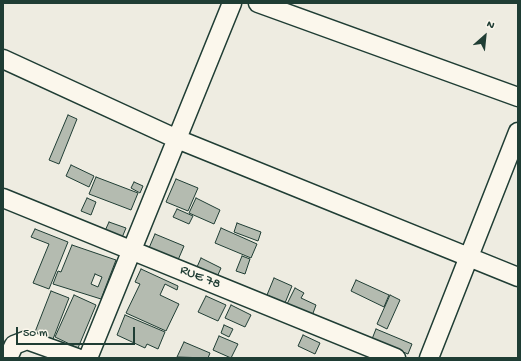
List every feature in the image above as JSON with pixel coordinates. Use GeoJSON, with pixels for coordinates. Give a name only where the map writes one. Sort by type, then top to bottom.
{"type":"FeatureCollection","features":[{"type":"Feature","properties":{"kind":"street"},"geometry":{"type":"LineString","coordinates":[[88,358],[232,3]]}},
{"type":"Feature","properties":{"kind":"street"},"geometry":{"type":"LineString","coordinates":[[258,3],[518,97]]}},
{"type":"Feature","properties":{"kind":"street"},"geometry":{"type":"LineString","coordinates":[[3,59],[177,139],[518,277]]}},
{"type":"Feature","properties":{"kind":"street"},"geometry":{"type":"LineString","coordinates":[[429,358],[518,132]]}},
{"type":"Feature","properties":{"kind":"street","name":"RUE 78"},"geometry":{"type":"LineString","coordinates":[[3,198],[396,358]]}},
{"type":"Feature","properties":{"kind":"street"},"geometry":{"type":"LineString","coordinates":[[8,358],[14,345],[27,340],[77,358]]}},
{"type":"Feature","properties":{"kind":"building"},"geometry":{"type":"Polygon","coordinates":[[[68,115],[77,119],[59,164],[49,160],[68,115]]]}},
{"type":"Feature","properties":{"kind":"building"},"geometry":{"type":"Polygon","coordinates":[[[71,165],[94,176],[89,187],[66,176],[71,165]]]}},
{"type":"Feature","properties":{"kind":"building"},"geometry":{"type":"Polygon","coordinates":[[[96,177],[138,193],[131,210],[89,194],[96,177]]]}},
{"type":"Feature","properties":{"kind":"building"},"geometry":{"type":"Polygon","coordinates":[[[176,179],[198,188],[188,211],[166,202],[176,179]]]}},
{"type":"Feature","properties":{"kind":"building"},"geometry":{"type":"Polygon","coordinates":[[[134,182],[143,186],[140,193],[131,188],[134,182]]]}},
{"type":"Feature","properties":{"kind":"building"},"geometry":{"type":"Polygon","coordinates":[[[87,198],[96,202],[91,215],[81,211],[87,198]]]}},
{"type":"Feature","properties":{"kind":"building"},"geometry":{"type":"Polygon","coordinates":[[[196,198],[220,210],[214,224],[189,213],[196,198]]]}},
{"type":"Feature","properties":{"kind":"building"},"geometry":{"type":"Polygon","coordinates":[[[177,209],[193,216],[189,224],[173,217],[177,209]]]}},
{"type":"Feature","properties":{"kind":"building"},"geometry":{"type":"Polygon","coordinates":[[[109,222],[126,228],[121,240],[104,233],[109,222]]]}},
{"type":"Feature","properties":{"kind":"building"},"geometry":{"type":"Polygon","coordinates":[[[237,223],[261,232],[258,241],[234,232],[237,223]]]}},
{"type":"Feature","properties":{"kind":"building"},"geometry":{"type":"Polygon","coordinates":[[[221,228],[257,244],[251,258],[215,243],[221,228]]]}},
{"type":"Feature","properties":{"kind":"building"},"geometry":{"type":"Polygon","coordinates":[[[35,229],[68,242],[49,289],[33,283],[49,244],[31,237],[35,229]]]}},
{"type":"Feature","properties":{"kind":"building"},"geometry":{"type":"Polygon","coordinates":[[[155,234],[184,246],[178,260],[149,248],[155,234]]]}},
{"type":"Feature","properties":{"kind":"building"},"geometry":{"type":"Polygon","coordinates":[[[72,245],[116,260],[101,299],[53,284],[58,271],[61,272],[72,245]],[[95,274],[91,284],[98,287],[102,277],[95,274]]]}},
{"type":"Feature","properties":{"kind":"building"},"geometry":{"type":"Polygon","coordinates":[[[242,256],[250,259],[245,274],[236,271],[242,256]]]}},
{"type":"Feature","properties":{"kind":"building"},"geometry":{"type":"Polygon","coordinates":[[[201,258],[221,268],[217,277],[197,267],[201,258]]]}},
{"type":"Feature","properties":{"kind":"building"},"geometry":{"type":"Polygon","coordinates":[[[141,269],[178,286],[177,290],[165,284],[160,295],[179,304],[166,331],[126,313],[140,284],[135,282],[141,269]]]}},
{"type":"Feature","properties":{"kind":"building"},"geometry":{"type":"Polygon","coordinates":[[[274,278],[292,286],[285,303],[267,295],[274,278]]]}},
{"type":"Feature","properties":{"kind":"building"},"geometry":{"type":"Polygon","coordinates":[[[356,280],[389,295],[384,307],[351,291],[356,280]]]}},
{"type":"Feature","properties":{"kind":"building"},"geometry":{"type":"Polygon","coordinates":[[[295,288],[304,293],[301,298],[316,305],[312,316],[287,304],[295,288]]]}},
{"type":"Feature","properties":{"kind":"building"},"geometry":{"type":"Polygon","coordinates":[[[51,291],[69,298],[53,339],[35,332],[51,291]]]}},
{"type":"Feature","properties":{"kind":"building"},"geometry":{"type":"Polygon","coordinates":[[[74,295],[96,305],[78,348],[55,337],[74,295]]]}},
{"type":"Feature","properties":{"kind":"building"},"geometry":{"type":"Polygon","coordinates":[[[390,295],[400,300],[387,329],[377,324],[390,295]]]}},
{"type":"Feature","properties":{"kind":"building"},"geometry":{"type":"Polygon","coordinates":[[[206,296],[226,305],[218,321],[198,312],[206,296]]]}},
{"type":"Feature","properties":{"kind":"building"},"geometry":{"type":"Polygon","coordinates":[[[231,305],[251,315],[245,327],[225,318],[231,305]]]}},
{"type":"Feature","properties":{"kind":"building"},"geometry":{"type":"Polygon","coordinates":[[[125,315],[165,332],[158,349],[147,344],[145,348],[117,335],[125,315]]]}},
{"type":"Feature","properties":{"kind":"building"},"geometry":{"type":"Polygon","coordinates":[[[224,325],[233,329],[229,337],[221,333],[224,325]]]}},
{"type":"Feature","properties":{"kind":"building"},"geometry":{"type":"Polygon","coordinates":[[[376,329],[412,344],[408,354],[372,339],[376,329]]]}},
{"type":"Feature","properties":{"kind":"building"},"geometry":{"type":"Polygon","coordinates":[[[303,335],[320,343],[315,354],[298,346],[303,335]]]}},
{"type":"Feature","properties":{"kind":"building"},"geometry":{"type":"Polygon","coordinates":[[[219,336],[238,344],[231,358],[213,350],[219,336]]]}},
{"type":"Feature","properties":{"kind":"building"},"geometry":{"type":"Polygon","coordinates":[[[184,342],[210,353],[208,358],[177,357],[184,342]]]}}]}
